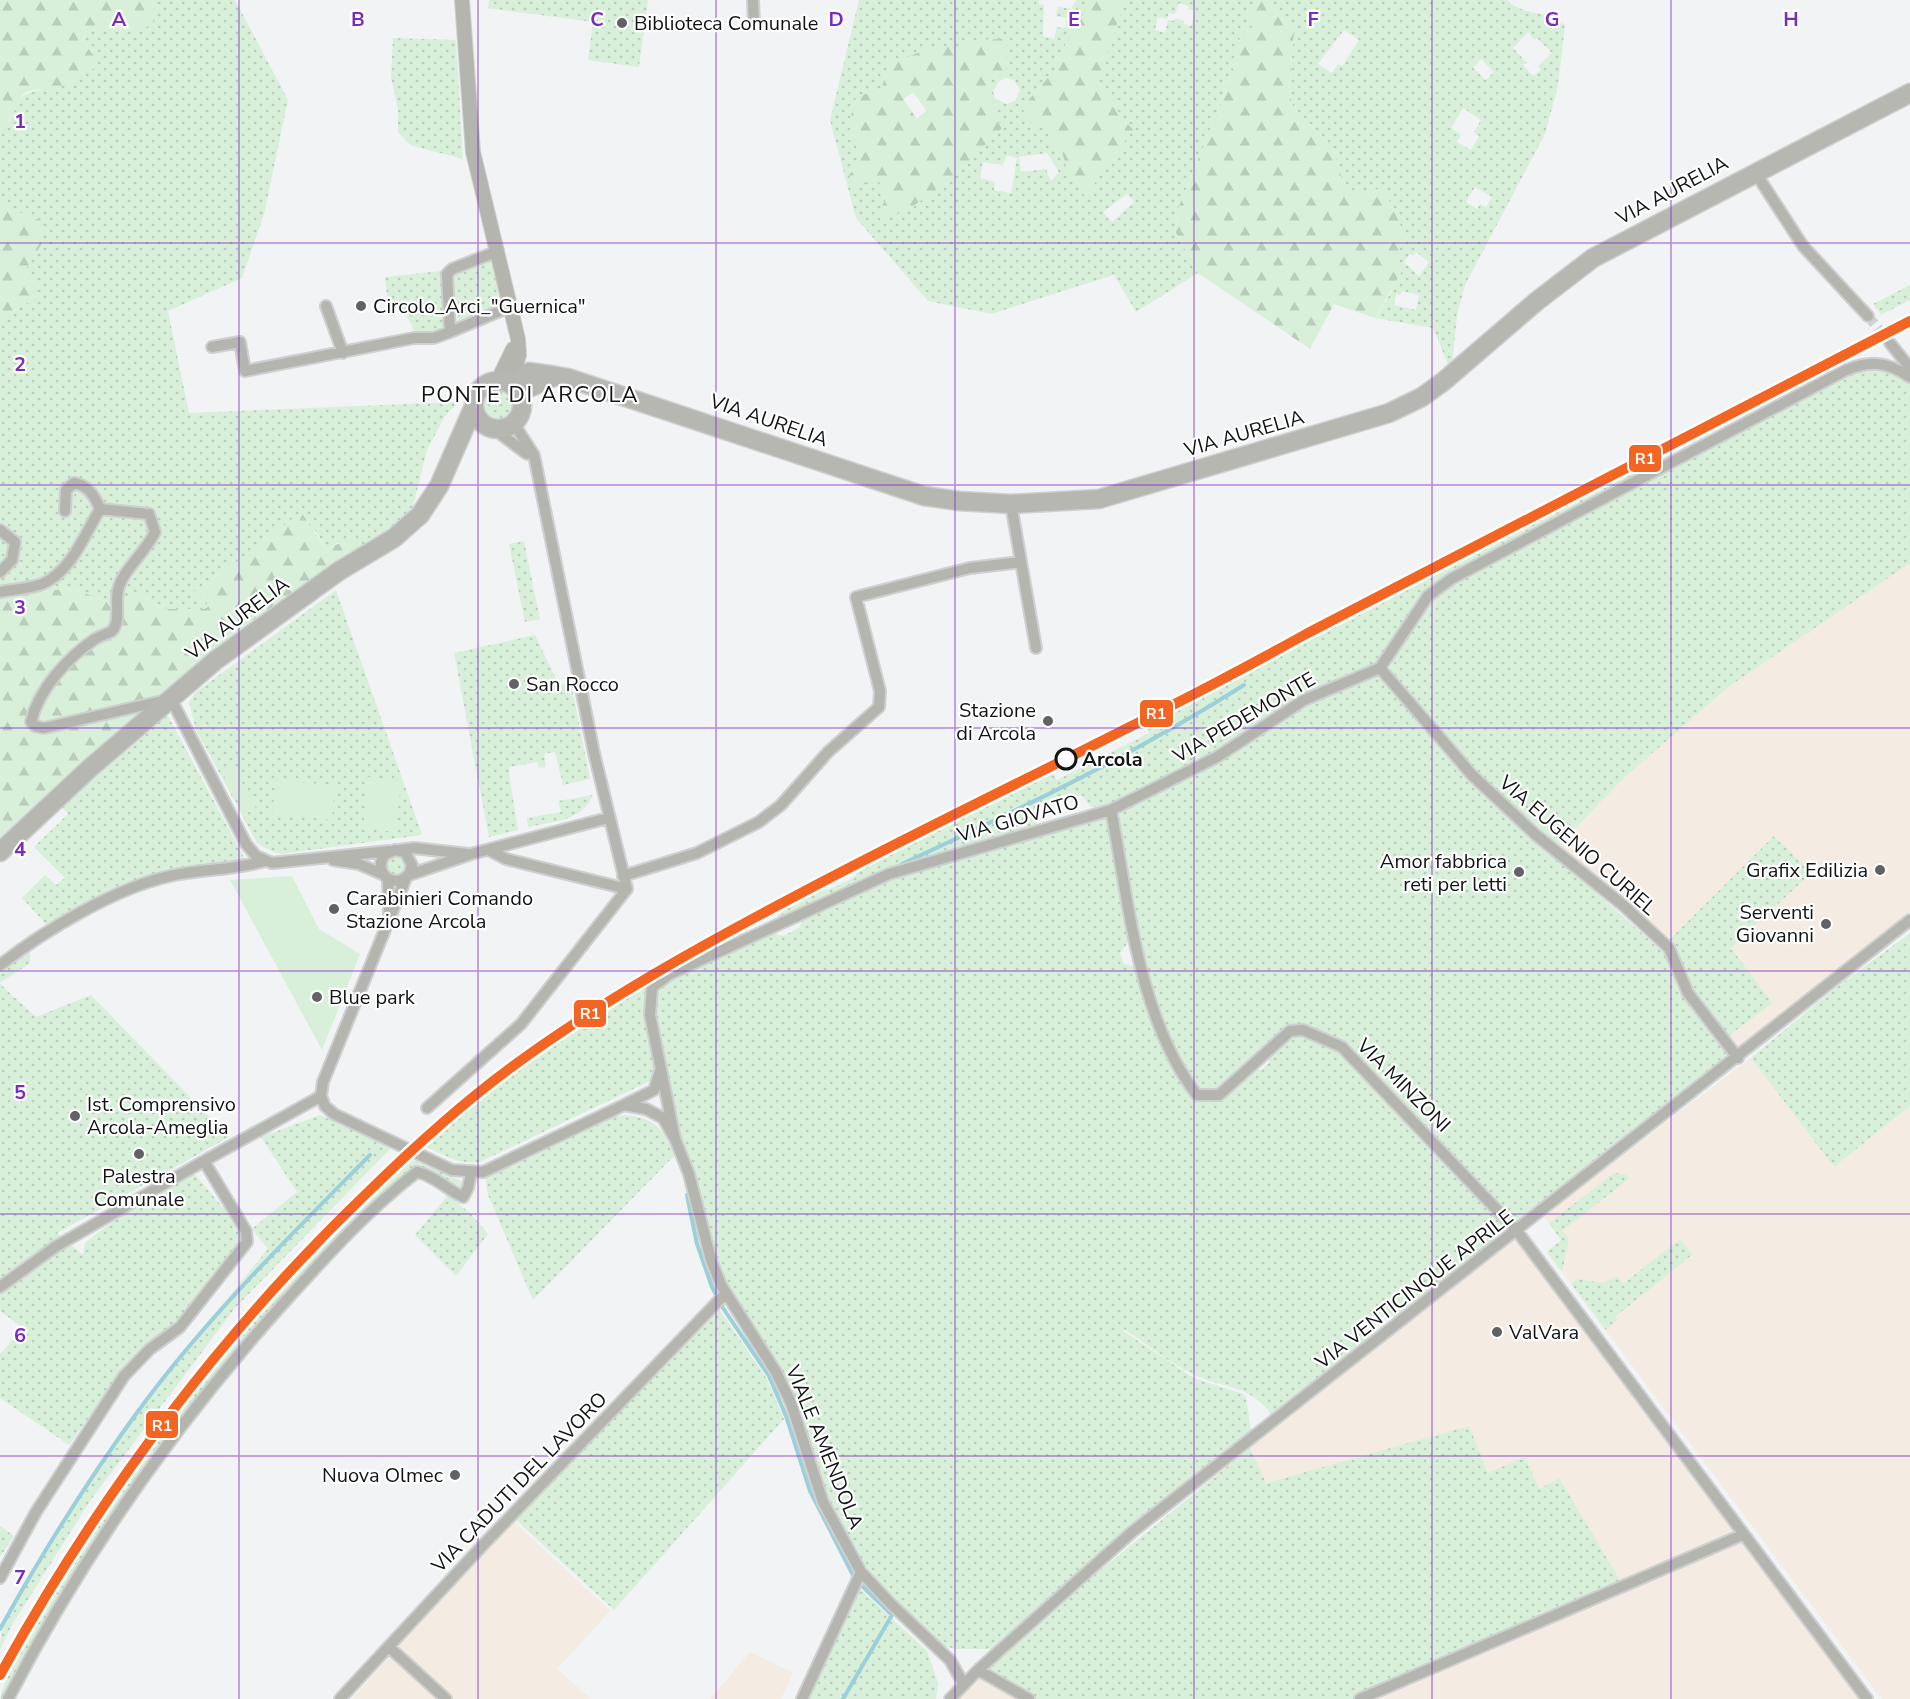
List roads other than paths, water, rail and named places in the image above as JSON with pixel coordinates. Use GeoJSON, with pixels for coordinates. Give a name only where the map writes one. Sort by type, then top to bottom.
{"type":"FeatureCollection","features":[{"type":"Feature","properties":{"kind":"main road","name":"VIA AURELIA"},"geometry":{"type":"LineString","coordinates":[[533,371],[586,383],[721,426],[924,496],[1011,504],[1082,501],[1116,495],[1389,414],[1422,397],[1444,381],[1575,270],[1655,224],[1910,93]]}},
{"type":"Feature","properties":{"kind":"main road"},"geometry":{"type":"LineString","coordinates":[[510,386],[533,371]]}},
{"type":"Feature","properties":{"kind":"main road"},"geometry":{"type":"LineString","coordinates":[[491,428],[478,418],[474,406],[480,388],[510,386],[556,376]]}},
{"type":"Feature","properties":{"kind":"main road"},"geometry":{"type":"LineString","coordinates":[[454,453],[491,428],[508,428],[514,424],[522,409],[510,386]]}},
{"type":"Feature","properties":{"kind":"main road","name":"VIA AURELIA"},"geometry":{"type":"LineString","coordinates":[[0,852],[90,768],[262,625],[339,571],[394,538],[420,515],[440,486],[474,406]]}},
{"type":"Feature","properties":{"kind":"street"},"geometry":{"type":"LineString","coordinates":[[462,0],[473,152],[512,306],[518,339],[519,355],[510,386]]}},
{"type":"Feature","properties":{"kind":"street"},"geometry":{"type":"LineString","coordinates":[[753,0],[754,23]]}},
{"type":"Feature","properties":{"kind":"street"},"geometry":{"type":"LineString","coordinates":[[1755,172],[1803,246],[1868,316]]}},
{"type":"Feature","properties":{"kind":"street"},"geometry":{"type":"LineString","coordinates":[[450,332],[447,274],[498,251]]}},
{"type":"Feature","properties":{"kind":"street"},"geometry":{"type":"LineString","coordinates":[[326,306],[333,335],[343,353]]}},
{"type":"Feature","properties":{"kind":"street"},"geometry":{"type":"LineString","coordinates":[[212,347],[240,342],[245,371],[414,338],[434,338],[512,306]]}},
{"type":"Feature","properties":{"kind":"street"},"geometry":{"type":"LineString","coordinates":[[518,339],[533,371]]}},
{"type":"Feature","properties":{"kind":"street"},"geometry":{"type":"LineString","coordinates":[[1890,343],[1910,368]]}},
{"type":"Feature","properties":{"kind":"street"},"geometry":{"type":"LineString","coordinates":[[1380,668],[1428,596],[1451,579],[1846,370],[1863,364],[1881,363],[1892,366],[1910,377]]}},
{"type":"Feature","properties":{"kind":"street"},"geometry":{"type":"LineString","coordinates":[[514,424],[534,455],[608,818],[627,889]]}},
{"type":"Feature","properties":{"kind":"street"},"geometry":{"type":"LineString","coordinates":[[491,428],[525,451],[536,466]]}},
{"type":"Feature","properties":{"kind":"street"},"geometry":{"type":"LineString","coordinates":[[65,511],[66,490],[74,483],[83,484],[95,498],[100,509]]}},
{"type":"Feature","properties":{"kind":"street"},"geometry":{"type":"LineString","coordinates":[[1011,504],[1036,648]]}},
{"type":"Feature","properties":{"kind":"street"},"geometry":{"type":"LineString","coordinates":[[100,509],[149,514],[155,532],[118,588],[116,623],[112,630],[96,638],[57,676],[40,698],[31,722],[35,726],[44,728],[171,699],[246,844],[265,861]]}},
{"type":"Feature","properties":{"kind":"street"},"geometry":{"type":"LineString","coordinates":[[0,592],[41,584],[57,576],[74,553],[100,509]]}},
{"type":"Feature","properties":{"kind":"street"},"geometry":{"type":"LineString","coordinates":[[0,530],[15,542],[12,560],[0,572]]}},
{"type":"Feature","properties":{"kind":"street"},"geometry":{"type":"LineString","coordinates":[[623,876],[697,853],[759,822],[782,805],[845,736],[876,711],[882,700],[856,597],[970,568],[1021,562]]}},
{"type":"Feature","properties":{"kind":"street","name":"VIA PEDEMONTE"},"geometry":{"type":"LineString","coordinates":[[1111,810],[1217,757],[1304,700],[1380,668]]}},
{"type":"Feature","properties":{"kind":"street","name":"VIA EUGENIO CURIEL"},"geometry":{"type":"LineString","coordinates":[[1380,668],[1472,775],[1536,835],[1624,906],[1669,948],[1688,993],[1738,1058]]}},
{"type":"Feature","properties":{"kind":"street","name":"VIA GIOVATO"},"geometry":{"type":"LineString","coordinates":[[675,1139],[650,1015],[652,987],[670,974],[889,874],[1111,810]]}},
{"type":"Feature","properties":{"kind":"street","name":"VIA MINZONI"},"geometry":{"type":"LineString","coordinates":[[1111,810],[1142,977],[1180,1072],[1197,1095],[1219,1095],[1290,1031],[1303,1030],[1323,1038],[1342,1047],[1517,1231]]}},
{"type":"Feature","properties":{"kind":"street"},"geometry":{"type":"LineString","coordinates":[[320,858],[359,864],[385,877],[400,881],[471,854],[608,818]]}},
{"type":"Feature","properties":{"kind":"street"},"geometry":{"type":"LineString","coordinates":[[0,965],[34,939],[107,899],[169,876],[265,861],[414,848],[471,854]]}},
{"type":"Feature","properties":{"kind":"street"},"geometry":{"type":"LineString","coordinates":[[394,850],[411,860],[408,877],[389,917],[323,1082],[321,1096],[325,1106],[334,1114],[452,1170],[483,1172],[654,1089],[660,1070]]}},
{"type":"Feature","properties":{"kind":"street"},"geometry":{"type":"LineString","coordinates":[[389,917],[381,861],[394,850]]}},
{"type":"Feature","properties":{"kind":"street"},"geometry":{"type":"LineString","coordinates":[[489,850],[506,858],[627,889]]}},
{"type":"Feature","properties":{"kind":"street"},"geometry":{"type":"LineString","coordinates":[[427,1108],[521,1024],[627,889]]}},
{"type":"Feature","properties":{"kind":"street","name":"VIA VENTICINQUE APRILE"},"geometry":{"type":"LineString","coordinates":[[950,1699],[978,1670],[1132,1532],[1738,1058],[1910,920]]}},
{"type":"Feature","properties":{"kind":"street"},"geometry":{"type":"LineString","coordinates":[[0,1287],[55,1247],[321,1096]]}},
{"type":"Feature","properties":{"kind":"street","name":"VIALE AMENDOLA"},"geometry":{"type":"LineString","coordinates":[[624,1105],[646,1109],[663,1118],[675,1139],[689,1174],[711,1260],[724,1294],[776,1372],[790,1403],[824,1502],[860,1575],[950,1660],[964,1685]]}},
{"type":"Feature","properties":{"kind":"street"},"geometry":{"type":"LineString","coordinates":[[0,1578],[36,1512],[124,1377],[150,1350],[180,1327],[247,1242],[246,1231],[204,1161]]}},
{"type":"Feature","properties":{"kind":"street"},"geometry":{"type":"LineString","coordinates":[[8,1699],[47,1628],[141,1482],[241,1350],[326,1257],[393,1190],[417,1172],[431,1175],[448,1191],[463,1197],[468,1188],[471,1173]]}},
{"type":"Feature","properties":{"kind":"street"},"geometry":{"type":"LineString","coordinates":[[1517,1231],[1742,1535],[1868,1699]]}},
{"type":"Feature","properties":{"kind":"street","name":"VIA CADUTI DEL LAVORO"},"geometry":{"type":"LineString","coordinates":[[340,1699],[724,1294]]}},
{"type":"Feature","properties":{"kind":"street"},"geometry":{"type":"LineString","coordinates":[[1360,1699],[1742,1535]]}},
{"type":"Feature","properties":{"kind":"street"},"geometry":{"type":"LineString","coordinates":[[802,1699],[860,1575]]}},
{"type":"Feature","properties":{"kind":"street"},"geometry":{"type":"LineString","coordinates":[[389,1647],[446,1699]]}},
{"type":"Feature","properties":{"kind":"street"},"geometry":{"type":"LineString","coordinates":[[978,1670],[1029,1699]]}},
{"type":"Feature","properties":{"kind":"waterway"},"geometry":{"type":"LineString","coordinates":[[902,864],[1119,758],[1244,685]]}},
{"type":"Feature","properties":{"kind":"waterway"},"geometry":{"type":"LineString","coordinates":[[0,1629],[82,1493],[162,1379],[248,1280],[370,1155]]}},
{"type":"Feature","properties":{"kind":"waterway"},"geometry":{"type":"LineString","coordinates":[[687,1195],[697,1244],[712,1287],[723,1308],[769,1376],[786,1416],[810,1491],[855,1579],[892,1615],[843,1699]]}},
{"type":"Feature","properties":{"kind":"tunnel"},"geometry":{"type":"LineString","coordinates":[[1868,316],[1890,343]]}},
{"type":"Feature","properties":{"kind":"place","name":"Biblioteca Comunale"},"geometry":{"type":"Point","coordinates":[622,23]}},
{"type":"Feature","properties":{"kind":"place","name":"Circolo_Arci_\"Guernica\""},"geometry":{"type":"Point","coordinates":[361,306]}},
{"type":"Feature","properties":{"kind":"place","name":"San Rocco"},"geometry":{"type":"Point","coordinates":[514,684]}},
{"type":"Feature","properties":{"kind":"place","name":"Stazione di Arcola"},"geometry":{"type":"Point","coordinates":[1048,721]}},
{"type":"Feature","properties":{"kind":"place","name":"Arcola"},"geometry":{"type":"Point","coordinates":[1066,759]}},
{"type":"Feature","properties":{"kind":"place","name":"Grafix Edilizia"},"geometry":{"type":"Point","coordinates":[1880,870]}},
{"type":"Feature","properties":{"kind":"place","name":"Amor fabbrica reti per letti"},"geometry":{"type":"Point","coordinates":[1519,872]}},
{"type":"Feature","properties":{"kind":"place","name":"Carabinieri Comando Stazione Arcola"},"geometry":{"type":"Point","coordinates":[334,909]}},
{"type":"Feature","properties":{"kind":"place","name":"Serventi Giovanni"},"geometry":{"type":"Point","coordinates":[1826,924]}},
{"type":"Feature","properties":{"kind":"place","name":"Blue park"},"geometry":{"type":"Point","coordinates":[317,997]}},
{"type":"Feature","properties":{"kind":"place","name":"Ist. Comprensivo Arcola-Ameglia"},"geometry":{"type":"Point","coordinates":[75,1116]}},
{"type":"Feature","properties":{"kind":"place","name":"Palestra Comunale"},"geometry":{"type":"Point","coordinates":[139,1154]}},
{"type":"Feature","properties":{"kind":"place","name":"ValVara"},"geometry":{"type":"Point","coordinates":[1497,1332]}},
{"type":"Feature","properties":{"kind":"place","name":"Nuova Olmec"},"geometry":{"type":"Point","coordinates":[455,1475]}},
{"type":"Feature","properties":{"kind":"district","name":"PONTE DI ARCOLA"},"geometry":{"type":"Point","coordinates":[530,394]}}]}
